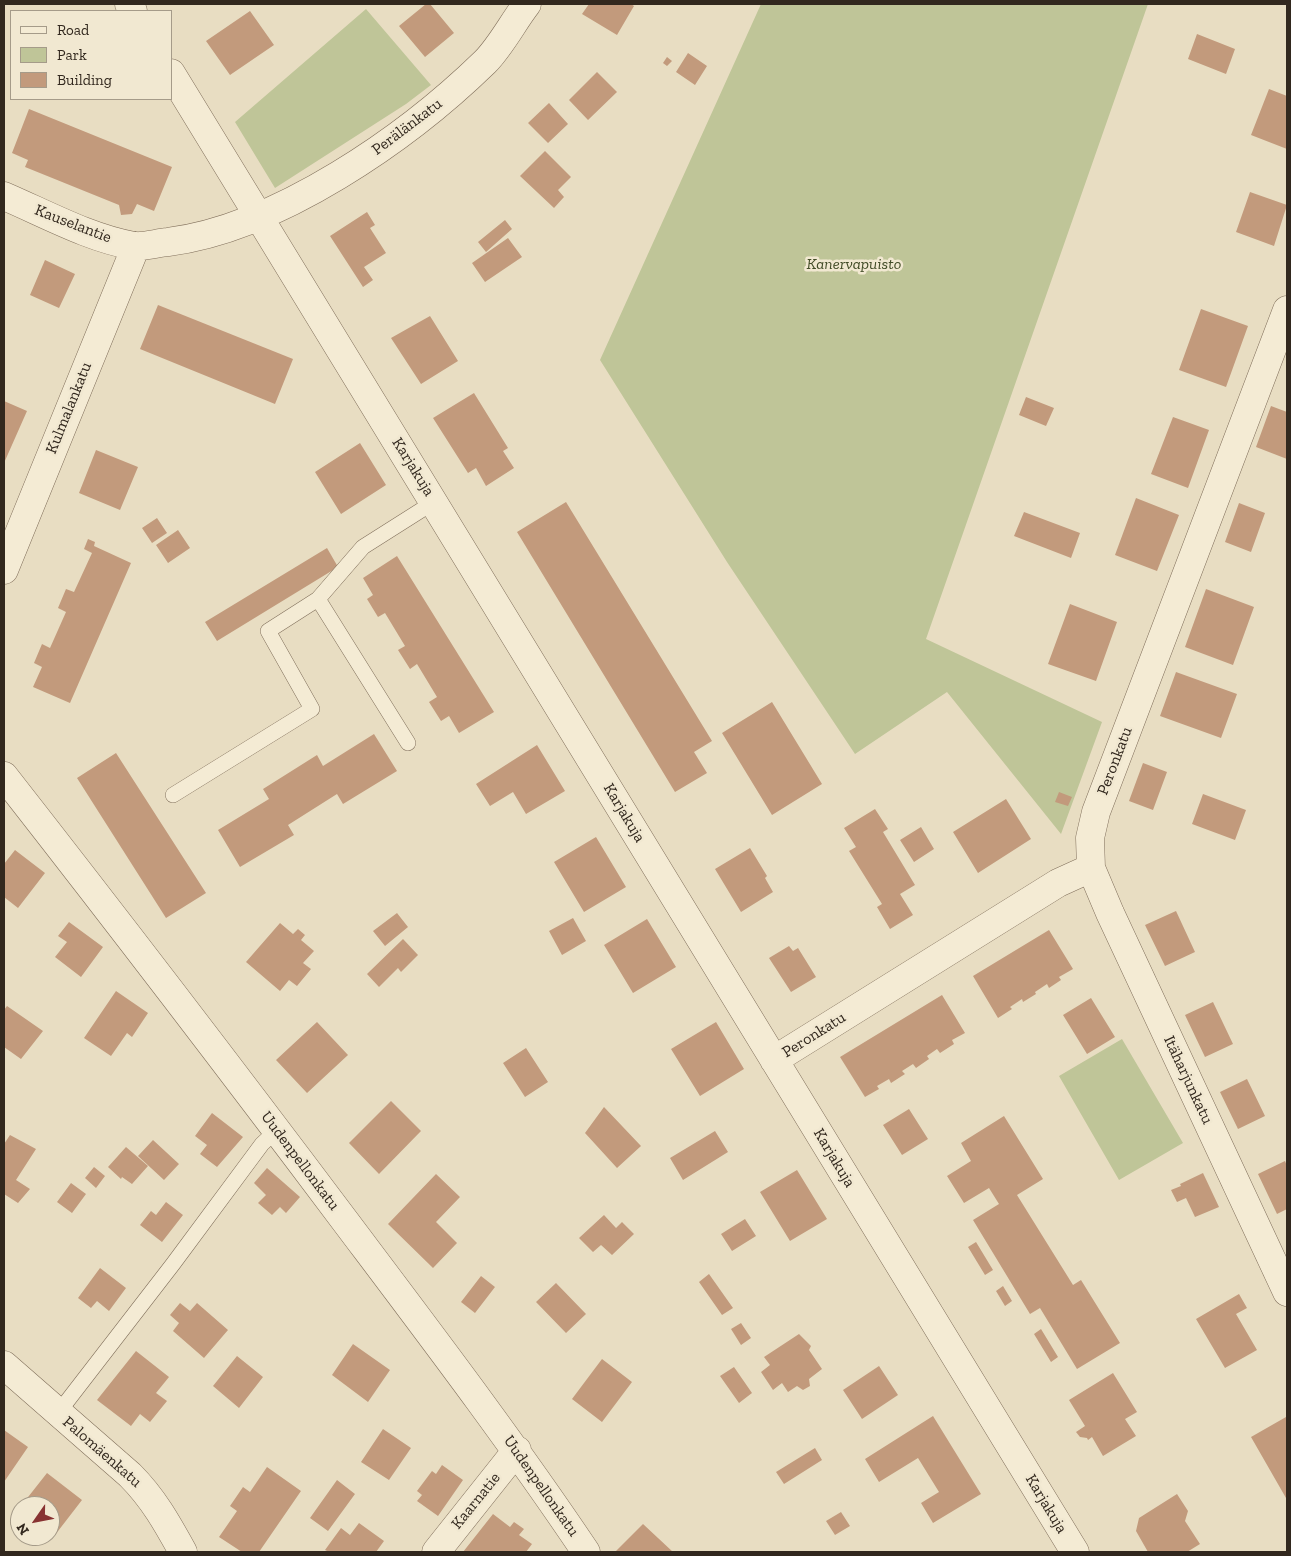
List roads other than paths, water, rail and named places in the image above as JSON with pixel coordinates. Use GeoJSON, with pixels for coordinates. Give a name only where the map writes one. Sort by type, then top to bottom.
{"type":"FeatureCollection","features":[{"type":"Feature","properties":{"kind":"street","name":"Perälänkatu"},"geometry":{"type":"LineString","coordinates":[[259,217],[308,193],[365,159],[453,92],[487,60],[527,4]]}},
{"type":"Feature","properties":{"kind":"street","name":"Karjakuja"},"geometry":{"type":"LineString","coordinates":[[172,75],[1075,1552]]}},
{"type":"Feature","properties":{"kind":"street","name":"Kauselantie"},"geometry":{"type":"LineString","coordinates":[[4,196],[95,236],[136,246],[186,240],[213,234],[259,217]]}},
{"type":"Feature","properties":{"kind":"street","name":"Kulmalankatu"},"geometry":{"type":"LineString","coordinates":[[4,570],[136,246]]}},
{"type":"Feature","properties":{"kind":"street","name":"Peronkatu"},"geometry":{"type":"LineString","coordinates":[[774,1060],[1058,883],[1091,868],[1090,838],[1096,812],[1287,310]]}},
{"type":"Feature","properties":{"kind":"street","name":"Uudenpellonkatu"},"geometry":{"type":"LineString","coordinates":[[4,776],[277,1130],[517,1450],[586,1552]]}},
{"type":"Feature","properties":{"kind":"street","name":"Itäharjunkatu"},"geometry":{"type":"LineString","coordinates":[[1091,868],[1284,1278]]}},
{"type":"Feature","properties":{"kind":"street","name":"Palomäenkatu"},"geometry":{"type":"LineString","coordinates":[[4,1365],[148,1493],[160,1510],[183,1552]]}},
{"type":"Feature","properties":{"kind":"street","name":"Kaarnatie"},"geometry":{"type":"LineString","coordinates":[[436,1552],[517,1450]]}},
{"type":"Feature","properties":{"kind":"lane"},"geometry":{"type":"LineString","coordinates":[[173,795],[312,709],[268,632],[318,599],[363,547],[434,502]]}},
{"type":"Feature","properties":{"kind":"lane"},"geometry":{"type":"LineString","coordinates":[[318,599],[408,743]]}},
{"type":"Feature","properties":{"kind":"lane"},"geometry":{"type":"LineString","coordinates":[[58,1413],[173,1264],[262,1144],[277,1130]]}},
{"type":"Feature","properties":{"kind":"park label","name":"Kanervapuisto"},"geometry":{"type":"Point","coordinates":[854,264]}}]}
